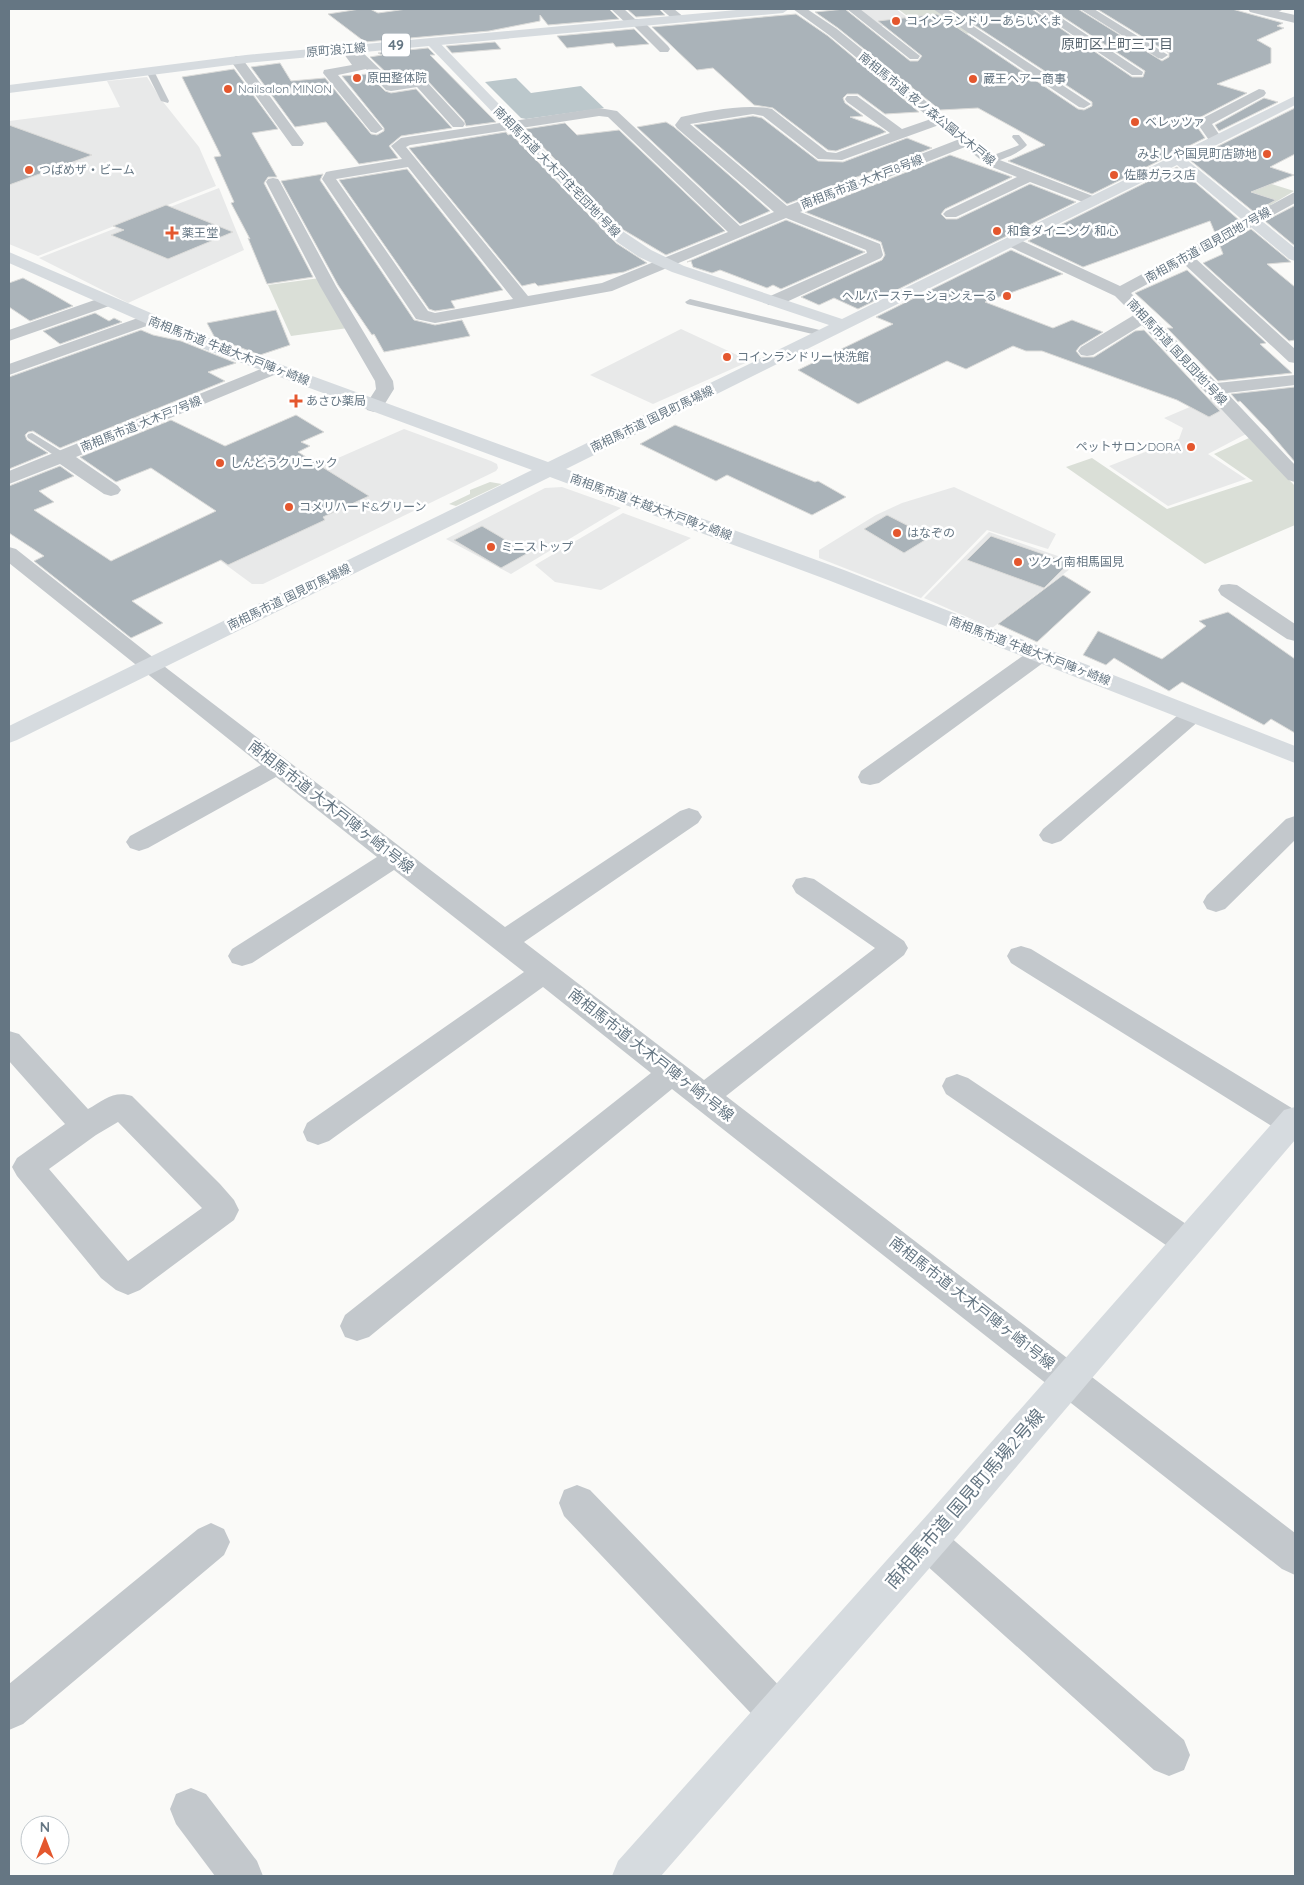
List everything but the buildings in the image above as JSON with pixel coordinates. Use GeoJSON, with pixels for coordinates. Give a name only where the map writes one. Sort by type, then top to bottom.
{"type":"FeatureCollection","features":[{"type":"Feature","properties":{"kind":"street"},"geometry":{"type":"LineString","coordinates":[[617,9],[664,48]]}},
{"type":"Feature","properties":{"kind":"street"},"geometry":{"type":"LineString","coordinates":[[667,9],[679,18]]}},
{"type":"Feature","properties":{"kind":"street","name":"原町浪江線"},"geometry":{"type":"LineString","coordinates":[[9,89],[236,60],[783,9]]}},
{"type":"Feature","properties":{"kind":"street","name":"南相馬市道 夜ノ森公園大木戸線"},"geometry":{"type":"LineString","coordinates":[[799,9],[833,32],[989,160],[1028,177],[1094,201]]}},
{"type":"Feature","properties":{"kind":"street"},"geometry":{"type":"LineString","coordinates":[[853,9],[914,56]]}},
{"type":"Feature","properties":{"kind":"street"},"geometry":{"type":"LineString","coordinates":[[939,9],[1084,104]]}},
{"type":"Feature","properties":{"kind":"street"},"geometry":{"type":"LineString","coordinates":[[1040,9],[1137,72]]}},
{"type":"Feature","properties":{"kind":"street"},"geometry":{"type":"LineString","coordinates":[[1086,9],[1162,55]]}},
{"type":"Feature","properties":{"kind":"street"},"geometry":{"type":"LineString","coordinates":[[1254,9],[1276,11],[1295,19]]}},
{"type":"Feature","properties":{"kind":"street","name":"南相馬市道 大木戸住宅団地1号線"},"geometry":{"type":"LineString","coordinates":[[432,42],[615,233],[637,250],[665,263],[844,325]]}},
{"type":"Feature","properties":{"kind":"street"},"geometry":{"type":"LineString","coordinates":[[349,49],[391,87],[420,83],[458,124]]}},
{"type":"Feature","properties":{"kind":"street"},"geometry":{"type":"LineString","coordinates":[[349,49],[360,68],[328,73],[376,129]]}},
{"type":"Feature","properties":{"kind":"street"},"geometry":{"type":"LineString","coordinates":[[236,60],[297,143]]}},
{"type":"Feature","properties":{"kind":"street"},"geometry":{"type":"LineString","coordinates":[[1216,140],[1204,122],[1259,93]]}},
{"type":"Feature","properties":{"kind":"street"},"geometry":{"type":"LineString","coordinates":[[852,99],[900,134]]}},
{"type":"Feature","properties":{"kind":"street","name":"南相馬市道 国見町馬場線"},"geometry":{"type":"LineString","coordinates":[[9,735],[844,325],[1295,100]]}},
{"type":"Feature","properties":{"kind":"street","name":"南相馬市道 大木戸8号線"},"geometry":{"type":"LineString","coordinates":[[941,120],[837,157],[823,156],[767,112],[753,110],[686,120],[682,126],[776,207],[786,212],[965,142]]}},
{"type":"Feature","properties":{"kind":"street"},"geometry":{"type":"LineString","coordinates":[[524,302],[398,146],[406,141],[512,125],[599,112],[612,114],[738,233]]}},
{"type":"Feature","properties":{"kind":"street"},"geometry":{"type":"LineString","coordinates":[[1178,159],[1254,220],[1295,256]]}},
{"type":"Feature","properties":{"kind":"street"},"geometry":{"type":"LineString","coordinates":[[412,162],[331,175],[329,179],[422,315],[435,318],[606,287],[786,212],[874,247],[875,255],[774,301]]}},
{"type":"Feature","properties":{"kind":"street"},"geometry":{"type":"LineString","coordinates":[[951,214],[1028,177]]}},
{"type":"Feature","properties":{"kind":"street"},"geometry":{"type":"LineString","coordinates":[[273,182],[328,286],[384,381],[386,389],[374,406]]}},
{"type":"Feature","properties":{"kind":"street","name":"南相馬市道 国見団地7号線"},"geometry":{"type":"LineString","coordinates":[[1121,292],[1295,197]]}},
{"type":"Feature","properties":{"kind":"street","name":"南相馬市道 国見団地1号線"},"geometry":{"type":"LineString","coordinates":[[1012,242],[1121,292],[1295,476]]}},
{"type":"Feature","properties":{"kind":"street","name":"南相馬市道 牛越大木戸陣ヶ崎線"},"geometry":{"type":"LineString","coordinates":[[9,257],[106,301],[273,369],[836,575],[1295,755]]}},
{"type":"Feature","properties":{"kind":"street"},"geometry":{"type":"LineString","coordinates":[[1186,258],[1295,358]]}},
{"type":"Feature","properties":{"kind":"street"},"geometry":{"type":"LineString","coordinates":[[9,336],[106,301]]}},
{"type":"Feature","properties":{"kind":"street"},"geometry":{"type":"LineString","coordinates":[[1087,351],[1143,317]]}},
{"type":"Feature","properties":{"kind":"street"},"geometry":{"type":"LineString","coordinates":[[9,370],[149,319]]}},
{"type":"Feature","properties":{"kind":"street","name":"南相馬市道 大木戸7号線"},"geometry":{"type":"LineString","coordinates":[[9,478],[273,369]]}},
{"type":"Feature","properties":{"kind":"street"},"geometry":{"type":"LineString","coordinates":[[1212,389],[1295,380]]}},
{"type":"Feature","properties":{"kind":"street"},"geometry":{"type":"LineString","coordinates":[[62,456],[112,490]]}},
{"type":"Feature","properties":{"kind":"street","name":"南相馬市道 大木戸陣ヶ崎1号線"},"geometry":{"type":"LineString","coordinates":[[9,553],[149,666],[1070,1379],[1295,1556]]}},
{"type":"Feature","properties":{"kind":"street"},"geometry":{"type":"LineString","coordinates":[[1229,590],[1295,634]]}},
{"type":"Feature","properties":{"kind":"street"},"geometry":{"type":"LineString","coordinates":[[870,777],[1039,655]]}},
{"type":"Feature","properties":{"kind":"street"},"geometry":{"type":"LineString","coordinates":[[1052,835],[1192,715]]}},
{"type":"Feature","properties":{"kind":"street"},"geometry":{"type":"LineString","coordinates":[[139,842],[278,766]]}},
{"type":"Feature","properties":{"kind":"street"},"geometry":{"type":"LineString","coordinates":[[505,941],[689,817]]}},
{"type":"Feature","properties":{"kind":"street"},"geometry":{"type":"LineString","coordinates":[[1216,902],[1295,825]]}},
{"type":"Feature","properties":{"kind":"street"},"geometry":{"type":"LineString","coordinates":[[242,956],[396,857]]}},
{"type":"Feature","properties":{"kind":"street"},"geometry":{"type":"LineString","coordinates":[[705,1096],[894,948],[805,886]]}},
{"type":"Feature","properties":{"kind":"street"},"geometry":{"type":"LineString","coordinates":[[1021,956],[1294,1121]]}},
{"type":"Feature","properties":{"kind":"street"},"geometry":{"type":"LineString","coordinates":[[318,1132],[544,972]]}},
{"type":"Feature","properties":{"kind":"street"},"geometry":{"type":"LineString","coordinates":[[9,1042],[85,1126]]}},
{"type":"Feature","properties":{"kind":"street"},"geometry":{"type":"LineString","coordinates":[[357,1326],[673,1072]]}},
{"type":"Feature","properties":{"kind":"street"},"geometry":{"type":"LineString","coordinates":[[958,1086],[1187,1242]]}},
{"type":"Feature","properties":{"kind":"street"},"geometry":{"type":"LineString","coordinates":[[121,1105],[209,1193],[223,1210],[128,1280],[113,1268],[28,1167],[85,1126],[121,1105]]}},
{"type":"Feature","properties":{"kind":"street","name":"南相馬市道 国見町馬場2号線"},"geometry":{"type":"LineString","coordinates":[[633,1876],[928,1542],[1294,1121]]}},
{"type":"Feature","properties":{"kind":"street"},"geometry":{"type":"LineString","coordinates":[[577,1504],[777,1712]]}},
{"type":"Feature","properties":{"kind":"street"},"geometry":{"type":"LineString","coordinates":[[9,1710],[211,1542]]}},
{"type":"Feature","properties":{"kind":"street"},"geometry":{"type":"LineString","coordinates":[[928,1542],[1169,1755]]}},
{"type":"Feature","properties":{"kind":"street"},"geometry":{"type":"LineString","coordinates":[[190,1809],[242,1876]]}},
{"type":"Feature","properties":{"kind":"lane"},"geometry":{"type":"LineString","coordinates":[[150,71],[166,101]]}},
{"type":"Feature","properties":{"kind":"lane"},"geometry":{"type":"LineString","coordinates":[[989,160],[1020,148],[1023,145],[1016,137]]}},
{"type":"Feature","properties":{"kind":"lane"},"geometry":{"type":"LineString","coordinates":[[690,302],[825,334]]}},
{"type":"Feature","properties":{"kind":"lane"},"geometry":{"type":"LineString","coordinates":[[32,436],[62,456]]}},
{"type":"Feature","properties":{"kind":"shaded area"},"geometry":{"type":"Polygon","coordinates":[[[858,9],[896,9],[916,24],[881,26],[858,9]]]}},
{"type":"Feature","properties":{"kind":"shaded area"},"geometry":{"type":"Polygon","coordinates":[[[898,9],[935,9],[972,33],[936,37],[898,9]]]}},
{"type":"Feature","properties":{"kind":"shaded area"},"geometry":{"type":"Polygon","coordinates":[[[147,77],[160,98],[199,147],[216,186],[38,256],[9,244],[9,121],[120,107],[107,81],[147,77]]]}},
{"type":"Feature","properties":{"kind":"shaded area"},"geometry":{"type":"Polygon","coordinates":[[[516,78],[531,93],[581,86],[604,108],[526,119],[521,118],[485,82],[516,78]]]}},
{"type":"Feature","properties":{"kind":"shaded area"},"geometry":{"type":"Polygon","coordinates":[[[1200,162],[1294,191],[1264,209],[1250,207],[1200,162]]]}},
{"type":"Feature","properties":{"kind":"shaded area"},"geometry":{"type":"Polygon","coordinates":[[[219,188],[244,250],[128,303],[39,258],[219,188]]]}},
{"type":"Feature","properties":{"kind":"shaded area"},"geometry":{"type":"Polygon","coordinates":[[[320,278],[348,328],[291,336],[268,285],[320,278]]]}},
{"type":"Feature","properties":{"kind":"shaded area"},"geometry":{"type":"Polygon","coordinates":[[[681,329],[750,361],[653,404],[590,375],[681,329]]]}},
{"type":"Feature","properties":{"kind":"shaded area","name":"ペットサロンDORA"},"geometry":{"type":"Polygon","coordinates":[[[1211,398],[1246,434],[1208,454],[1246,479],[1168,506],[1109,466],[1179,439],[1183,428],[1164,418],[1211,398]]]}},
{"type":"Feature","properties":{"kind":"shaded area"},"geometry":{"type":"Polygon","coordinates":[[[404,429],[491,461],[497,464],[498,468],[496,471],[263,584],[252,584],[177,529],[404,429]]]}},
{"type":"Feature","properties":{"kind":"shaded area"},"geometry":{"type":"Polygon","coordinates":[[[1249,438],[1295,486],[1295,525],[1205,564],[1066,467],[1092,458],[1167,509],[1253,481],[1214,454],[1249,438]]]}},
{"type":"Feature","properties":{"kind":"shaded area"},"geometry":{"type":"Polygon","coordinates":[[[490,482],[502,484],[456,506],[449,504],[470,494],[470,490],[490,482]]]}},
{"type":"Feature","properties":{"kind":"shaded area"},"geometry":{"type":"Polygon","coordinates":[[[562,487],[621,508],[511,574],[446,539],[545,488],[562,487]]]}},
{"type":"Feature","properties":{"kind":"shaded area"},"geometry":{"type":"Polygon","coordinates":[[[954,487],[1056,534],[1048,549],[987,530],[921,598],[819,558],[819,550],[876,515],[902,503],[954,487]]]}},
{"type":"Feature","properties":{"kind":"shaded area"},"geometry":{"type":"Polygon","coordinates":[[[623,513],[691,538],[601,590],[555,582],[535,565],[623,513]]]}},
{"type":"Feature","properties":{"kind":"shaded area"},"geometry":{"type":"Polygon","coordinates":[[[989,532],[1078,563],[992,628],[924,598],[989,532]]]}},
{"type":"Feature","properties":{"kind":"place","name":"コインランドリーあらいぐま"},"geometry":{"type":"Point","coordinates":[896,21]}},
{"type":"Feature","properties":{"kind":"place","name":"原田整体院"},"geometry":{"type":"Point","coordinates":[357,78]}},
{"type":"Feature","properties":{"kind":"place","name":"蔵王ヘアー商事"},"geometry":{"type":"Point","coordinates":[973,79]}},
{"type":"Feature","properties":{"kind":"place","name":"Nailsalon MINON"},"geometry":{"type":"Point","coordinates":[228,89]}},
{"type":"Feature","properties":{"kind":"place","name":"ベレッツァ"},"geometry":{"type":"Point","coordinates":[1135,122]}},
{"type":"Feature","properties":{"kind":"place","name":"みよしや国見町店跡地"},"geometry":{"type":"Point","coordinates":[1267,154]}},
{"type":"Feature","properties":{"kind":"place","name":"つばめザ・ビーム"},"geometry":{"type":"Point","coordinates":[29,170]}},
{"type":"Feature","properties":{"kind":"place","name":"佐藤ガラス店"},"geometry":{"type":"Point","coordinates":[1114,175]}},
{"type":"Feature","properties":{"kind":"place","name":"和食ダイニング 和心"},"geometry":{"type":"Point","coordinates":[997,231]}},
{"type":"Feature","properties":{"kind":"place","name":"薬王堂"},"geometry":{"type":"Point","coordinates":[172,233]}},
{"type":"Feature","properties":{"kind":"place","name":"ヘルパーステーションえーる"},"geometry":{"type":"Point","coordinates":[1007,296]}},
{"type":"Feature","properties":{"kind":"place","name":"コインランドリー快洗館"},"geometry":{"type":"Point","coordinates":[727,357]}},
{"type":"Feature","properties":{"kind":"place","name":"あさひ薬局"},"geometry":{"type":"Point","coordinates":[296,401]}},
{"type":"Feature","properties":{"kind":"place","name":"ペットサロンDORA"},"geometry":{"type":"Point","coordinates":[1191,447]}},
{"type":"Feature","properties":{"kind":"place","name":"しんどうクリニック"},"geometry":{"type":"Point","coordinates":[220,463]}},
{"type":"Feature","properties":{"kind":"place","name":"コメリハード&グリーン"},"geometry":{"type":"Point","coordinates":[289,507]}},
{"type":"Feature","properties":{"kind":"place","name":"はなぞの"},"geometry":{"type":"Point","coordinates":[897,533]}},
{"type":"Feature","properties":{"kind":"place","name":"ミニストップ"},"geometry":{"type":"Point","coordinates":[491,547]}},
{"type":"Feature","properties":{"kind":"place","name":"ツクイ南相馬国見"},"geometry":{"type":"Point","coordinates":[1018,562]}},
{"type":"Feature","properties":{"kind":"district","name":"原町区上町三丁目"},"geometry":{"type":"Point","coordinates":[1117,44]}}]}
